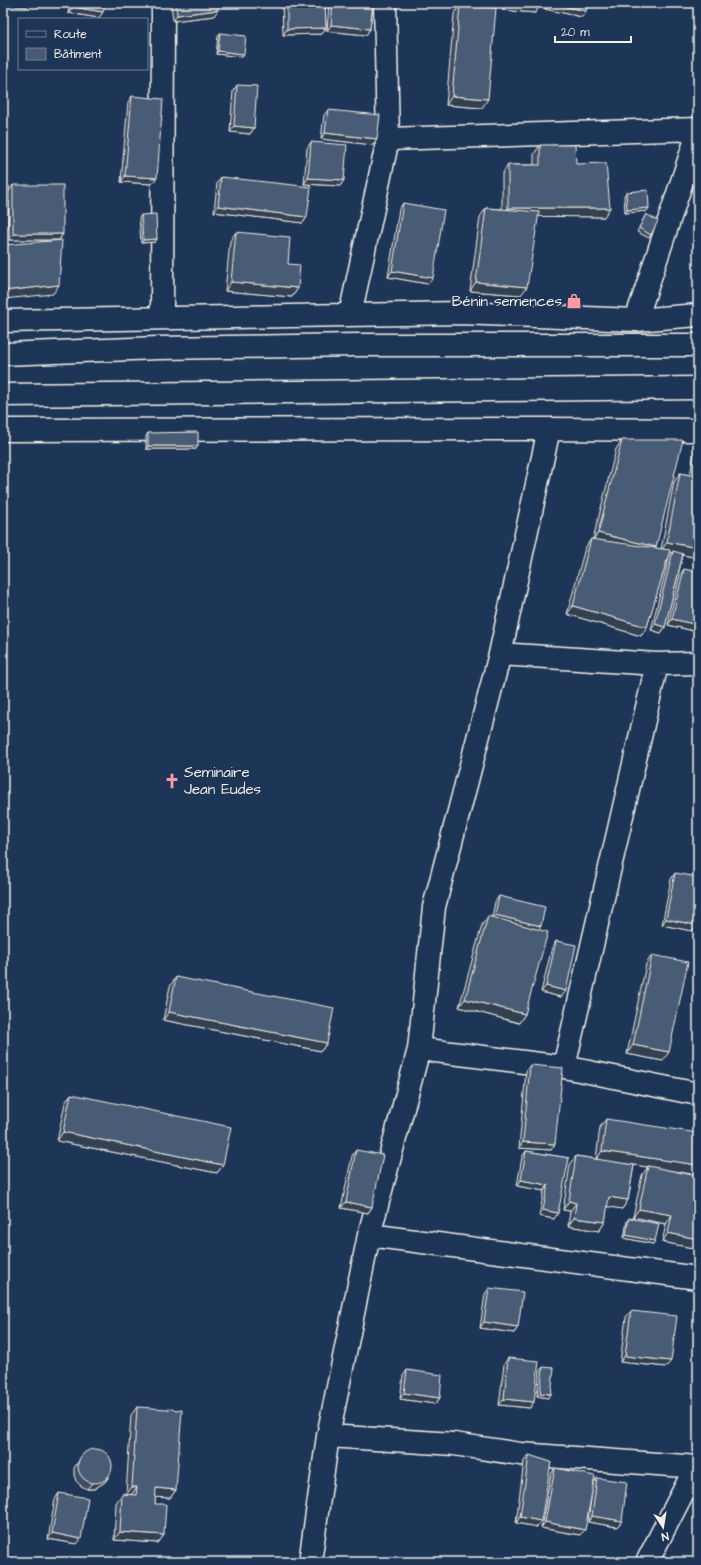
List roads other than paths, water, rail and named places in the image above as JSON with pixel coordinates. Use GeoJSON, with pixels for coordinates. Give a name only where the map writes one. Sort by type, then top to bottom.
{"type":"FeatureCollection","features":[{"type":"Feature","properties":{"kind":"main road"},"geometry":{"type":"LineString","coordinates":[[162,318],[163,3]]}},
{"type":"Feature","properties":{"kind":"main road"},"geometry":{"type":"LineString","coordinates":[[350,315],[388,139],[385,3]]}},
{"type":"Feature","properties":{"kind":"main road"},"geometry":{"type":"LineString","coordinates":[[388,139],[698,128]]}},
{"type":"Feature","properties":{"kind":"main road"},"geometry":{"type":"LineString","coordinates":[[636,320],[698,133]]}},
{"type":"Feature","properties":{"kind":"main road"},"geometry":{"type":"LineString","coordinates":[[3,321],[461,313],[636,320],[698,315]]}},
{"type":"Feature","properties":{"kind":"main road"},"geometry":{"type":"LineString","coordinates":[[3,354],[158,348],[343,345],[698,345]]}},
{"type":"Feature","properties":{"kind":"main road"},"geometry":{"type":"LineString","coordinates":[[3,395],[698,388]]}},
{"type":"Feature","properties":{"kind":"main road"},"geometry":{"type":"LineString","coordinates":[[310,1562],[328,1436],[369,1235],[419,1049],[434,907],[500,654],[549,429]]}},
{"type":"Feature","properties":{"kind":"main road"},"geometry":{"type":"LineString","coordinates":[[3,430],[698,430]]}},
{"type":"Feature","properties":{"kind":"main road"},"geometry":{"type":"LineString","coordinates":[[500,654],[657,664],[698,663]]}},
{"type":"Feature","properties":{"kind":"main road"},"geometry":{"type":"LineString","coordinates":[[564,1067],[657,664]]}},
{"type":"Feature","properties":{"kind":"main road"},"geometry":{"type":"LineString","coordinates":[[419,1049],[564,1067],[698,1094]]}},
{"type":"Feature","properties":{"kind":"main road"},"geometry":{"type":"LineString","coordinates":[[369,1235],[698,1278]]}},
{"type":"Feature","properties":{"kind":"main road"},"geometry":{"type":"LineString","coordinates":[[328,1436],[454,1444],[520,1454],[697,1467],[647,1562]]}},
{"type":"Feature","properties":{"kind":"place","name":"Bénin semences"},"geometry":{"type":"Point","coordinates":[574,301]}},
{"type":"Feature","properties":{"kind":"place","name":"Seminaire Jean Eudes"},"geometry":{"type":"Point","coordinates":[172,781]}}]}
